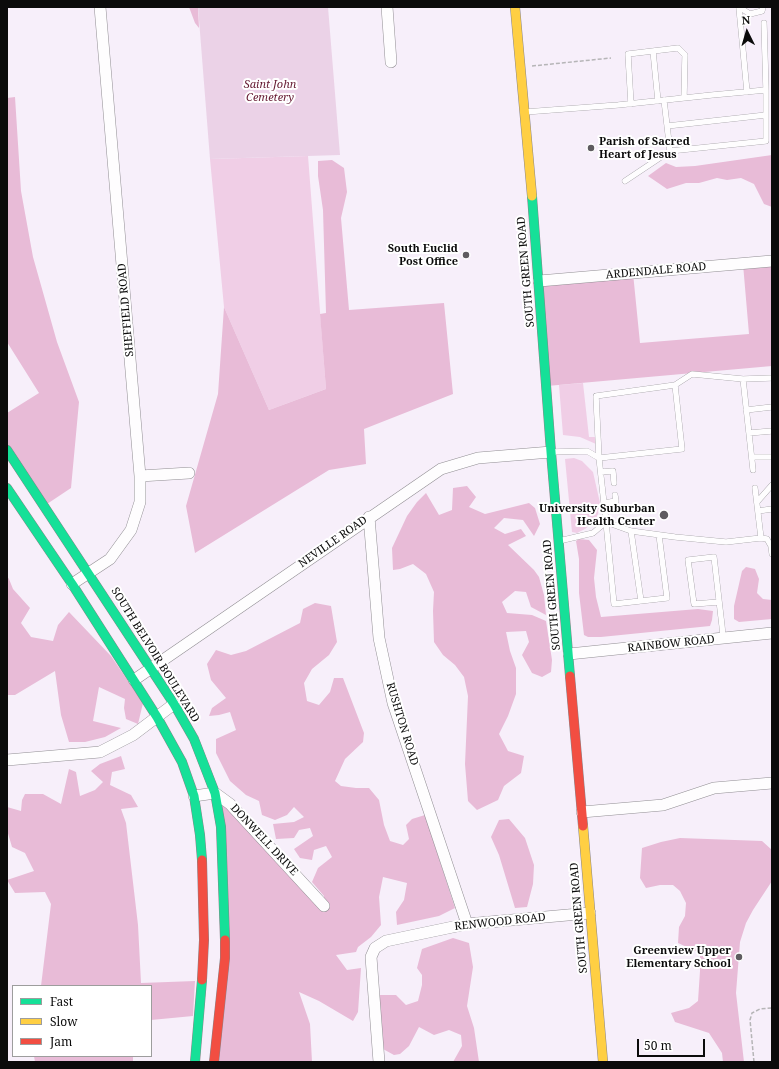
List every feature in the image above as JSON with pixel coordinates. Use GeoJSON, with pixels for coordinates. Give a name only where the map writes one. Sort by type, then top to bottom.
{"type":"FeatureCollection","features":[{"type":"Feature","properties":{"kind":"street","name":"SHEFFIELD ROAD"},"geometry":{"type":"LineString","coordinates":[[72,584],[110,558],[131,530],[140,502],[140,476],[100,7]]}},
{"type":"Feature","properties":{"kind":"street"},"geometry":{"type":"LineString","coordinates":[[387,7],[391,62]]}},
{"type":"Feature","properties":{"kind":"street","name":"SOUTH GREEN ROAD"},"geometry":{"type":"LineString","coordinates":[[515,7],[525,112],[551,452],[603,1062]]}},
{"type":"Feature","properties":{"kind":"street","name":"ARDENDALE ROAD"},"geometry":{"type":"LineString","coordinates":[[539,280],[772,261]]}},
{"type":"Feature","properties":{"kind":"street","name":"SOUTH BELVOIR BOULEVARD"},"geometry":{"type":"LineString","coordinates":[[7,450],[174,704],[194,739],[215,793],[221,826],[225,958],[214,1062]]}},
{"type":"Feature","properties":{"kind":"street","name":"NEVILLE ROAD"},"geometry":{"type":"LineString","coordinates":[[134,680],[369,517],[442,469],[478,458],[551,452]]}},
{"type":"Feature","properties":{"kind":"street"},"geometry":{"type":"LineString","coordinates":[[140,476],[189,473]]}},
{"type":"Feature","properties":{"kind":"street"},"geometry":{"type":"LineString","coordinates":[[7,488],[72,584],[157,717],[182,762],[194,796],[202,855],[204,940],[200,1013],[195,1062]]}},
{"type":"Feature","properties":{"kind":"street","name":"RUSHTON ROAD"},"geometry":{"type":"LineString","coordinates":[[369,517],[380,638],[393,703],[467,924]]}},
{"type":"Feature","properties":{"kind":"street","name":"RAINBOW ROAD"},"geometry":{"type":"LineString","coordinates":[[569,654],[772,633]]}},
{"type":"Feature","properties":{"kind":"street"},"geometry":{"type":"LineString","coordinates":[[7,760],[100,752],[132,735],[174,704]]}},
{"type":"Feature","properties":{"kind":"street"},"geometry":{"type":"LineString","coordinates":[[582,812],[663,805],[714,788],[772,783]]}},
{"type":"Feature","properties":{"kind":"street"},"geometry":{"type":"LineString","coordinates":[[194,796],[215,793]]}},
{"type":"Feature","properties":{"kind":"street","name":"DONWELL DRIVE"},"geometry":{"type":"LineString","coordinates":[[215,793],[239,812],[324,906]]}},
{"type":"Feature","properties":{"kind":"street","name":"RENWOOD ROAD"},"geometry":{"type":"LineString","coordinates":[[379,1062],[371,957],[375,948],[386,941],[467,924],[590,913]]}},
{"type":"Feature","properties":{"kind":"lane"},"geometry":{"type":"LineString","coordinates":[[739,7],[750,14],[762,11],[763,7]]}},
{"type":"Feature","properties":{"kind":"lane"},"geometry":{"type":"LineString","coordinates":[[739,7],[747,92]]}},
{"type":"Feature","properties":{"kind":"lane"},"geometry":{"type":"LineString","coordinates":[[625,181],[670,152],[766,141],[764,23]]}},
{"type":"Feature","properties":{"kind":"lane"},"geometry":{"type":"LineString","coordinates":[[631,104],[628,54],[678,48],[685,55],[684,98]]}},
{"type":"Feature","properties":{"kind":"lane"},"geometry":{"type":"LineString","coordinates":[[653,51],[661,101],[667,126],[670,152]]}},
{"type":"Feature","properties":{"kind":"lane"},"geometry":{"type":"LineString","coordinates":[[525,112],[631,104],[766,90]]}},
{"type":"Feature","properties":{"kind":"lane"},"geometry":{"type":"LineString","coordinates":[[667,126],[766,115]]}},
{"type":"Feature","properties":{"kind":"lane"},"geometry":{"type":"LineString","coordinates":[[659,535],[666,598],[614,604],[599,458],[596,396],[675,385],[692,374],[743,379],[772,378]]}},
{"type":"Feature","properties":{"kind":"lane"},"geometry":{"type":"LineString","coordinates":[[743,379],[753,470]]}},
{"type":"Feature","properties":{"kind":"lane"},"geometry":{"type":"LineString","coordinates":[[551,452],[587,451],[599,458],[682,449],[675,385]]}},
{"type":"Feature","properties":{"kind":"lane"},"geometry":{"type":"LineString","coordinates":[[746,410],[772,407]]}},
{"type":"Feature","properties":{"kind":"lane"},"geometry":{"type":"LineString","coordinates":[[749,434],[772,431]]}},
{"type":"Feature","properties":{"kind":"lane"},"geometry":{"type":"LineString","coordinates":[[752,457],[772,457]]}},
{"type":"Feature","properties":{"kind":"lane"},"geometry":{"type":"LineString","coordinates":[[601,472],[613,471],[614,483]]}},
{"type":"Feature","properties":{"kind":"lane"},"geometry":{"type":"LineString","coordinates":[[757,502],[772,485]]}},
{"type":"Feature","properties":{"kind":"lane"},"geometry":{"type":"LineString","coordinates":[[755,488],[758,511],[767,539],[771,546],[772,554]]}},
{"type":"Feature","properties":{"kind":"lane"},"geometry":{"type":"LineString","coordinates":[[604,503],[616,501],[615,495]]}},
{"type":"Feature","properties":{"kind":"lane"},"geometry":{"type":"LineString","coordinates":[[758,511],[772,509]]}},
{"type":"Feature","properties":{"kind":"lane"},"geometry":{"type":"LineString","coordinates":[[559,541],[593,533],[606,522]]}},
{"type":"Feature","properties":{"kind":"lane"},"geometry":{"type":"LineString","coordinates":[[606,522],[632,531],[659,535],[726,542],[767,539]]}},
{"type":"Feature","properties":{"kind":"lane"},"geometry":{"type":"LineString","coordinates":[[632,531],[641,601]]}},
{"type":"Feature","properties":{"kind":"lane"},"geometry":{"type":"LineString","coordinates":[[719,602],[694,604],[688,560],[714,557],[719,602],[723,638]]}},
{"type":"Feature","properties":{"kind":"path"},"geometry":{"type":"LineString","coordinates":[[530,66],[611,58]]}},
{"type":"Feature","properties":{"kind":"path"},"geometry":{"type":"LineString","coordinates":[[754,1062],[750,1020],[752,1013],[760,1009],[772,1008]]}},
{"type":"Feature","properties":{"kind":"shaded area"},"geometry":{"type":"Polygon","coordinates":[[[189,7],[198,7],[199,28],[195,23],[189,7]]]}},
{"type":"Feature","properties":{"kind":"shaded area"},"geometry":{"type":"Polygon","coordinates":[[[15,97],[21,191],[33,257],[57,342],[79,402],[71,488],[44,506],[7,450],[7,413],[39,393],[7,342],[7,98],[15,97]]]}},
{"type":"Feature","properties":{"kind":"shaded area"},"geometry":{"type":"Polygon","coordinates":[[[772,155],[772,207],[764,204],[754,184],[741,178],[727,180],[717,178],[699,183],[686,183],[667,189],[648,176],[666,163],[676,167],[695,166],[772,155]]]}},
{"type":"Feature","properties":{"kind":"shaded area"},"geometry":{"type":"Polygon","coordinates":[[[308,156],[326,389],[269,410],[224,307],[210,159],[308,156]]]}},
{"type":"Feature","properties":{"kind":"shaded area"},"geometry":{"type":"Polygon","coordinates":[[[332,160],[344,168],[347,192],[341,218],[349,310],[444,303],[453,394],[364,429],[366,464],[329,470],[195,553],[186,506],[218,394],[224,307],[269,410],[326,389],[320,314],[326,313],[323,210],[318,176],[318,161],[332,160]]]}},
{"type":"Feature","properties":{"kind":"shaded area"},"geometry":{"type":"Polygon","coordinates":[[[772,261],[772,366],[547,386],[539,281],[633,273],[640,343],[749,334],[743,264],[772,261]]]}},
{"type":"Feature","properties":{"kind":"shaded area"},"geometry":{"type":"Polygon","coordinates":[[[583,383],[589,437],[596,437],[596,444],[580,437],[563,435],[559,385],[583,383]]]}},
{"type":"Feature","properties":{"kind":"shaded area"},"geometry":{"type":"Polygon","coordinates":[[[574,458],[582,461],[593,472],[600,503],[598,514],[594,522],[577,533],[572,532],[565,459],[574,458]]]}},
{"type":"Feature","properties":{"kind":"shaded area"},"geometry":{"type":"Polygon","coordinates":[[[467,486],[476,497],[469,507],[485,514],[529,503],[535,508],[540,524],[534,536],[523,520],[504,518],[494,528],[505,534],[521,529],[526,536],[508,545],[534,570],[539,577],[544,595],[546,615],[531,607],[526,592],[515,591],[502,602],[507,613],[532,615],[546,621],[552,660],[551,672],[542,677],[532,673],[522,655],[529,642],[526,631],[506,632],[510,651],[516,668],[516,694],[508,716],[499,734],[508,751],[524,756],[521,773],[504,786],[498,800],[477,810],[468,801],[465,764],[468,696],[464,677],[455,665],[443,655],[434,642],[434,592],[426,574],[413,564],[393,570],[392,548],[407,516],[417,502],[426,493],[439,515],[452,510],[453,488],[467,486]]]}},
{"type":"Feature","properties":{"kind":"shaded area"},"geometry":{"type":"Polygon","coordinates":[[[579,539],[589,540],[597,550],[594,578],[596,597],[601,617],[698,609],[713,611],[710,626],[601,637],[588,637],[584,635],[579,593],[579,559],[576,541],[579,539]]]}},
{"type":"Feature","properties":{"kind":"shaded area"},"geometry":{"type":"Polygon","coordinates":[[[746,567],[755,569],[759,579],[757,593],[763,599],[772,600],[772,619],[739,622],[734,619],[734,606],[742,571],[746,567]]]}},
{"type":"Feature","properties":{"kind":"shaded area"},"geometry":{"type":"Polygon","coordinates":[[[7,576],[13,589],[30,608],[21,623],[31,637],[53,641],[58,625],[69,612],[111,656],[143,703],[138,724],[126,719],[124,708],[125,699],[99,687],[93,721],[121,728],[105,737],[85,742],[69,742],[61,715],[55,671],[15,695],[7,695],[7,576]]]}},
{"type":"Feature","properties":{"kind":"shaded area"},"geometry":{"type":"Polygon","coordinates":[[[315,603],[331,606],[337,642],[329,655],[312,669],[304,683],[307,701],[319,705],[330,692],[334,678],[343,678],[364,733],[363,742],[345,759],[335,781],[341,786],[369,788],[379,800],[384,825],[390,841],[403,845],[409,839],[406,825],[412,819],[425,815],[455,908],[439,916],[397,925],[396,912],[404,900],[407,883],[383,877],[379,897],[381,925],[371,937],[358,947],[356,952],[336,955],[347,970],[361,968],[358,1012],[353,1021],[319,1001],[299,992],[310,1024],[312,1062],[214,1062],[225,958],[215,793],[324,905],[324,896],[312,882],[318,868],[332,857],[326,846],[314,850],[312,860],[300,858],[294,849],[313,836],[310,828],[299,830],[294,838],[276,839],[273,824],[294,822],[304,817],[294,807],[287,815],[275,820],[262,815],[259,801],[246,795],[230,781],[216,753],[216,739],[236,730],[230,712],[209,716],[212,708],[226,698],[211,680],[207,664],[216,650],[231,655],[246,651],[300,623],[303,609],[315,603]]]}},
{"type":"Feature","properties":{"kind":"shaded area"},"geometry":{"type":"Polygon","coordinates":[[[121,756],[125,769],[112,772],[110,785],[131,795],[138,807],[121,809],[126,823],[138,925],[141,983],[195,981],[193,1016],[152,1020],[152,985],[41,985],[51,904],[45,892],[15,893],[7,880],[34,871],[25,853],[12,847],[7,830],[7,807],[21,811],[22,800],[25,794],[43,794],[61,804],[69,769],[76,772],[80,796],[95,790],[103,782],[91,771],[100,764],[121,756]]]}},
{"type":"Feature","properties":{"kind":"shaded area"},"geometry":{"type":"Polygon","coordinates":[[[509,819],[525,838],[534,865],[533,884],[527,907],[515,908],[499,855],[491,837],[499,820],[509,819]]]}},
{"type":"Feature","properties":{"kind":"shaded area","name":"Greenview Upper Elementary School"},"geometry":{"type":"Polygon","coordinates":[[[680,838],[762,841],[772,850],[772,881],[746,923],[740,942],[736,993],[744,1062],[723,1062],[722,1053],[709,1033],[675,1022],[671,1013],[689,1008],[698,1001],[700,953],[678,943],[679,927],[685,916],[686,903],[680,891],[673,885],[660,885],[646,888],[640,878],[642,848],[680,838]]]}},
{"type":"Feature","properties":{"kind":"shaded area"},"geometry":{"type":"Polygon","coordinates":[[[453,938],[469,943],[473,967],[467,1006],[474,1028],[479,1062],[453,1062],[462,1046],[461,1035],[449,1030],[434,1035],[419,1027],[409,1046],[400,1054],[394,1055],[383,1049],[378,995],[396,995],[406,1005],[418,1001],[422,985],[422,975],[417,968],[422,949],[453,938]]]}},
{"type":"Feature","properties":{"kind":"shaded area"},"geometry":{"type":"Polygon","coordinates":[[[34,1057],[133,1057],[133,1062],[35,1062],[34,1057]]]}},
{"type":"Feature","properties":{"kind":"green space","name":"Saint John Cemetery"},"geometry":{"type":"Polygon","coordinates":[[[198,7],[328,7],[340,155],[210,159],[198,7]]]}},
{"type":"Feature","properties":{"kind":"traffic: fast"},"geometry":{"type":"LineString","coordinates":[[532,196],[551,452],[570,676]]}},
{"type":"Feature","properties":{"kind":"traffic: fast"},"geometry":{"type":"LineString","coordinates":[[7,450],[174,704],[194,739],[215,793],[221,827],[225,940]]}},
{"type":"Feature","properties":{"kind":"traffic: fast"},"geometry":{"type":"LineString","coordinates":[[7,488],[72,584],[157,717],[182,762],[194,796],[202,860]]}},
{"type":"Feature","properties":{"kind":"traffic: fast"},"geometry":{"type":"LineString","coordinates":[[195,1062],[202,980]]}},
{"type":"Feature","properties":{"kind":"traffic: slow"},"geometry":{"type":"LineString","coordinates":[[515,7],[532,196]]}},
{"type":"Feature","properties":{"kind":"traffic: slow"},"geometry":{"type":"LineString","coordinates":[[583,826],[603,1062]]}},
{"type":"Feature","properties":{"kind":"traffic: jam"},"geometry":{"type":"LineString","coordinates":[[570,676],[583,826]]}},
{"type":"Feature","properties":{"kind":"traffic: jam"},"geometry":{"type":"LineString","coordinates":[[202,860],[204,940],[202,980]]}},
{"type":"Feature","properties":{"kind":"traffic: jam"},"geometry":{"type":"LineString","coordinates":[[214,1062],[225,958],[225,940]]}},
{"type":"Feature","properties":{"kind":"place","name":"Parish of Sacred Heart of Jesus"},"geometry":{"type":"Point","coordinates":[591,148]}},
{"type":"Feature","properties":{"kind":"place","name":"South Euclid Post Office"},"geometry":{"type":"Point","coordinates":[466,255]}},
{"type":"Feature","properties":{"kind":"place","name":"University Suburban Health Center"},"geometry":{"type":"Point","coordinates":[664,515]}},
{"type":"Feature","properties":{"kind":"place","name":"Greenview Upper Elementary School"},"geometry":{"type":"Point","coordinates":[739,957]}}]}
